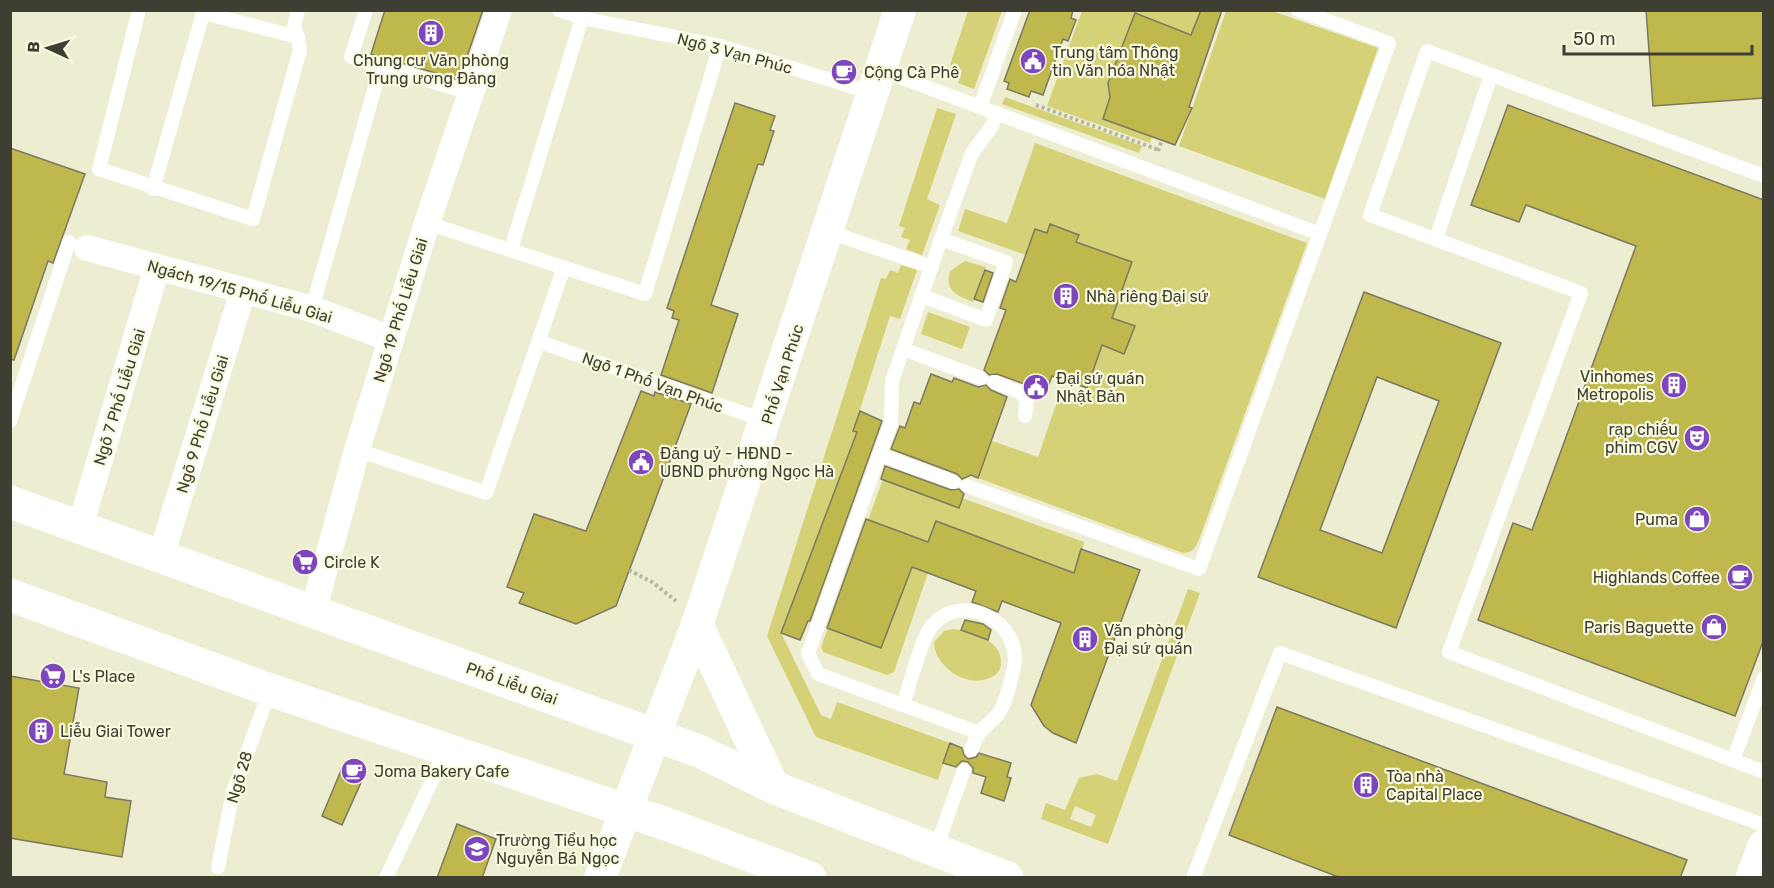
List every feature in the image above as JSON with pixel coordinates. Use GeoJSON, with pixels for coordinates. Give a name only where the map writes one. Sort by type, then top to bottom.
{"type":"FeatureCollection","features":[{"type":"Feature","properties":{"kind":"main road","name":"Phố Liễu Giai"},"geometry":{"type":"LineString","coordinates":[[10,502],[699,751],[773,787],[1007,878]]}},
{"type":"Feature","properties":{"kind":"main road"},"geometry":{"type":"LineString","coordinates":[[10,595],[270,690],[625,810],[810,878]]}},
{"type":"Feature","properties":{"kind":"main road"},"geometry":{"type":"LineString","coordinates":[[687,613],[773,787]]}},
{"type":"Feature","properties":{"kind":"main road"},"geometry":{"type":"LineString","coordinates":[[1752,878],[1764,846]]}},
{"type":"Feature","properties":{"kind":"street","name":"Ngõ 19 Phố Liễu Giai"},"geometry":{"type":"LineString","coordinates":[[313,612],[357,450],[391,339],[427,223],[499,10]]}},
{"type":"Feature","properties":{"kind":"street","name":"Phố Vạn Phúc"},"geometry":{"type":"LineString","coordinates":[[600,878],[656,735],[687,613],[766,421],[900,10]]}},
{"type":"Feature","properties":{"kind":"street","name":"Ngách 19/15 Phố Liễu Giai"},"geometry":{"type":"LineString","coordinates":[[78,245],[312,309],[391,339]]}},
{"type":"Feature","properties":{"kind":"street","name":"Ngõ 7 Phố Liễu Giai"},"geometry":{"type":"LineString","coordinates":[[80,527],[158,267]]}},
{"type":"Feature","properties":{"kind":"street","name":"Ngõ 9 Phố Liễu Giai"},"geometry":{"type":"LineString","coordinates":[[160,556],[243,291]]}},
{"type":"Feature","properties":{"kind":"lane"},"geometry":{"type":"LineString","coordinates":[[203,13],[222,14],[223,10]]}},
{"type":"Feature","properties":{"kind":"lane"},"geometry":{"type":"LineString","coordinates":[[138,14],[99,169],[153,189],[253,219],[300,50],[294,27],[298,10]]}},
{"type":"Feature","properties":{"kind":"lane"},"geometry":{"type":"LineString","coordinates":[[366,10],[351,57],[470,93]]}},
{"type":"Feature","properties":{"kind":"lane","name":"Ngõ 3 Vạn Phúc"},"geometry":{"type":"LineString","coordinates":[[559,10],[582,18],[720,46],[980,107],[1320,234]]}},
{"type":"Feature","properties":{"kind":"lane"},"geometry":{"type":"LineString","coordinates":[[980,107],[1015,10]]}},
{"type":"Feature","properties":{"kind":"lane"},"geometry":{"type":"LineString","coordinates":[[880,455],[1199,569],[1389,43],[1299,10]]}},
{"type":"Feature","properties":{"kind":"lane"},"geometry":{"type":"LineString","coordinates":[[203,13],[298,37]]}},
{"type":"Feature","properties":{"kind":"lane"},"geometry":{"type":"LineString","coordinates":[[153,189],[203,13]]}},
{"type":"Feature","properties":{"kind":"lane"},"geometry":{"type":"LineString","coordinates":[[512,249],[582,18]]}},
{"type":"Feature","properties":{"kind":"lane"},"geometry":{"type":"LineString","coordinates":[[427,223],[645,294],[720,46]]}},
{"type":"Feature","properties":{"kind":"lane"},"geometry":{"type":"LineString","coordinates":[[1764,176],[1427,51],[1370,215],[1581,293],[1449,652],[1764,772]]}},
{"type":"Feature","properties":{"kind":"lane"},"geometry":{"type":"LineString","coordinates":[[312,309],[381,66]]}},
{"type":"Feature","properties":{"kind":"lane"},"geometry":{"type":"LineString","coordinates":[[1436,239],[1491,75]]}},
{"type":"Feature","properties":{"kind":"lane"},"geometry":{"type":"LineString","coordinates":[[977,732],[818,674],[808,653],[891,423],[892,381],[941,239],[972,153],[992,126],[997,113]]}},
{"type":"Feature","properties":{"kind":"lane"},"geometry":{"type":"LineString","coordinates":[[829,232],[932,267]]}},
{"type":"Feature","properties":{"kind":"lane"},"geometry":{"type":"LineString","coordinates":[[922,296],[986,320],[1006,262],[941,239]]}},
{"type":"Feature","properties":{"kind":"lane"},"geometry":{"type":"LineString","coordinates":[[10,421],[78,245]]}},
{"type":"Feature","properties":{"kind":"lane"},"geometry":{"type":"LineString","coordinates":[[357,450],[486,494],[564,267]]}},
{"type":"Feature","properties":{"kind":"lane","name":"Ngõ 1 Phố Vạn Phúc"},"geometry":{"type":"LineString","coordinates":[[540,342],[766,421]]}},
{"type":"Feature","properties":{"kind":"lane"},"geometry":{"type":"LineString","coordinates":[[903,349],[1020,392],[1027,401],[1025,416]]}},
{"type":"Feature","properties":{"kind":"lane"},"geometry":{"type":"LineString","coordinates":[[903,705],[930,628],[942,617],[957,611],[974,611],[988,615],[1010,636],[1014,651],[1014,666],[999,713],[977,732],[971,750]]}},
{"type":"Feature","properties":{"kind":"lane"},"geometry":{"type":"LineString","coordinates":[[1194,878],[1280,653],[1764,825]]}},
{"type":"Feature","properties":{"kind":"lane"},"geometry":{"type":"LineString","coordinates":[[1733,760],[1764,678]]}},
{"type":"Feature","properties":{"kind":"lane","name":"Ngõ 28"},"geometry":{"type":"LineString","coordinates":[[218,867],[233,792],[270,690]]}},
{"type":"Feature","properties":{"kind":"lane"},"geometry":{"type":"LineString","coordinates":[[386,878],[446,751]]}},
{"type":"Feature","properties":{"kind":"lane"},"geometry":{"type":"LineString","coordinates":[[935,850],[964,770]]}},
{"type":"Feature","properties":{"kind":"path"},"geometry":{"type":"LineString","coordinates":[[1030,103],[1159,150]]}},
{"type":"Feature","properties":{"kind":"path"},"geometry":{"type":"LineString","coordinates":[[629,570],[652,582],[687,613]]}},
{"type":"Feature","properties":{"kind":"shaded area"},"geometry":{"type":"Polygon","coordinates":[[[968,11],[1002,11],[974,89],[958,83],[962,70],[950,65],[968,11]]]}},
{"type":"Feature","properties":{"kind":"shaded area"},"geometry":{"type":"Polygon","coordinates":[[[1082,11],[1201,11],[1191,35],[1110,97],[1103,119],[1152,137],[1150,143],[1047,106],[1082,11]]]}},
{"type":"Feature","properties":{"kind":"shaded area"},"geometry":{"type":"Polygon","coordinates":[[[1226,11],[1272,11],[1378,48],[1325,199],[1179,146],[1226,11]]]}},
{"type":"Feature","properties":{"kind":"shaded area"},"geometry":{"type":"Polygon","coordinates":[[[1005,97],[1142,146],[1139,153],[1002,104],[1005,97]]]}},
{"type":"Feature","properties":{"kind":"shaded area"},"geometry":{"type":"Polygon","coordinates":[[[937,108],[956,114],[927,199],[940,205],[922,255],[906,249],[910,240],[901,237],[905,228],[899,226],[937,108]]]}},
{"type":"Feature","properties":{"kind":"shaded area"},"geometry":{"type":"Polygon","coordinates":[[[1035,143],[1307,243],[1200,537],[1196,546],[1190,551],[1183,553],[978,478],[992,441],[1038,457],[1059,396],[1082,403],[1102,345],[1124,354],[1134,326],[1112,318],[1132,262],[1096,249],[1093,257],[1050,225],[1047,233],[1026,255],[958,231],[965,209],[1007,223],[1035,143]]]}},
{"type":"Feature","properties":{"kind":"shaded area"},"geometry":{"type":"Polygon","coordinates":[[[965,261],[986,267],[973,302],[954,292],[949,283],[950,271],[965,261]]]}},
{"type":"Feature","properties":{"kind":"shaded area"},"geometry":{"type":"Polygon","coordinates":[[[901,265],[917,270],[900,319],[890,316],[853,431],[857,432],[781,633],[821,715],[831,719],[837,702],[950,743],[938,780],[816,737],[767,636],[881,278],[886,279],[890,270],[898,273],[901,265]]]}},
{"type":"Feature","properties":{"kind":"shaded area"},"geometry":{"type":"Polygon","coordinates":[[[928,312],[970,327],[962,349],[921,334],[928,312]]]}},
{"type":"Feature","properties":{"kind":"shaded area"},"geometry":{"type":"Polygon","coordinates":[[[885,474],[940,490],[1084,542],[1076,585],[1070,571],[936,521],[928,542],[872,521],[831,629],[881,648],[912,567],[928,573],[894,672],[887,675],[823,652],[821,647],[885,474]]]}},
{"type":"Feature","properties":{"kind":"shaded area"},"geometry":{"type":"Polygon","coordinates":[[[1188,589],[1200,593],[1108,844],[1041,819],[1046,803],[1065,810],[1079,778],[1097,774],[1117,781],[1188,589]],[[1075,806],[1070,819],[1091,827],[1096,815],[1075,806]]]}},
{"type":"Feature","properties":{"kind":"shaded area"},"geometry":{"type":"Polygon","coordinates":[[[953,629],[968,632],[991,643],[1000,655],[1000,670],[986,680],[976,681],[956,675],[947,668],[940,661],[934,642],[944,631],[953,629]]]}},
{"type":"Feature","properties":{"kind":"building","name":"Chung cư Văn phòng Trung ương Đảng"},"geometry":{"type":"Polygon","coordinates":[[[385,10],[483,10],[459,80],[371,54],[385,10]]]}},
{"type":"Feature","properties":{"kind":"building","name":"Trung tâm Thông tin Văn hóa Nhật"},"geometry":{"type":"Polygon","coordinates":[[[1030,10],[1073,10],[1071,18],[1076,20],[1068,41],[1063,39],[1043,95],[1031,91],[1029,97],[1007,89],[1009,83],[1004,81],[1030,10]]]}},
{"type":"Feature","properties":{"kind":"building"},"geometry":{"type":"Polygon","coordinates":[[[1201,10],[1222,10],[1189,107],[1192,108],[1175,145],[1103,119],[1110,97],[1108,83],[1135,13],[1191,35],[1201,10]]]}},
{"type":"Feature","properties":{"kind":"building"},"geometry":{"type":"Polygon","coordinates":[[[1646,10],[1764,10],[1764,98],[1653,106],[1646,10]]]}},
{"type":"Feature","properties":{"kind":"building"},"geometry":{"type":"Polygon","coordinates":[[[735,103],[775,116],[770,130],[774,131],[763,165],[758,164],[711,305],[738,314],[712,393],[661,375],[679,320],[672,318],[674,311],[667,308],[735,103]]]}},
{"type":"Feature","properties":{"kind":"building","name":"Vinhomes Metropolis"},"geometry":{"type":"Polygon","coordinates":[[[1508,105],[1764,200],[1764,639],[1735,716],[1478,620],[1513,523],[1532,530],[1636,246],[1526,205],[1519,222],[1471,205],[1508,105]]]}},
{"type":"Feature","properties":{"kind":"building"},"geometry":{"type":"Polygon","coordinates":[[[10,148],[85,174],[53,263],[48,261],[14,360],[10,359],[10,148]]]}},
{"type":"Feature","properties":{"kind":"building","name":"Nhà riêng Đại sứ"},"geometry":{"type":"Polygon","coordinates":[[[1050,224],[1079,235],[1076,242],[1132,262],[1112,318],[1135,326],[1124,354],[1102,345],[1087,388],[1052,376],[1046,392],[997,374],[989,375],[984,370],[1006,310],[1000,308],[1010,279],[1016,282],[1035,229],[1047,233],[1050,224]]]}},
{"type":"Feature","properties":{"kind":"building"},"geometry":{"type":"Polygon","coordinates":[[[985,270],[993,273],[983,302],[974,299],[985,270]]]}},
{"type":"Feature","properties":{"kind":"building"},"geometry":{"type":"Polygon","coordinates":[[[1364,292],[1501,343],[1396,628],[1258,577],[1364,292]],[[1377,377],[1320,530],[1382,553],[1439,401],[1377,377]]]}},
{"type":"Feature","properties":{"kind":"building"},"geometry":{"type":"Polygon","coordinates":[[[931,374],[952,382],[954,378],[978,387],[986,385],[991,390],[1007,397],[978,478],[971,475],[962,479],[957,474],[891,449],[900,426],[905,428],[914,402],[920,404],[931,374]]]}},
{"type":"Feature","properties":{"kind":"building","name":"Đảng uỷ - HĐND - UBND phường Ngọc Hà"},"geometry":{"type":"Polygon","coordinates":[[[641,391],[654,396],[655,392],[691,404],[616,606],[576,624],[519,603],[524,593],[507,587],[534,514],[586,531],[641,391]]]}},
{"type":"Feature","properties":{"kind":"building"},"geometry":{"type":"Polygon","coordinates":[[[860,411],[882,421],[810,621],[800,640],[781,633],[857,432],[853,431],[860,411]]]}},
{"type":"Feature","properties":{"kind":"building"},"geometry":{"type":"Polygon","coordinates":[[[885,466],[951,490],[959,489],[964,494],[959,508],[881,479],[885,466]]]}},
{"type":"Feature","properties":{"kind":"building","name":"Văn phòng Đại sứ quán"},"geometry":{"type":"Polygon","coordinates":[[[866,519],[928,542],[936,521],[1074,573],[1081,549],[1140,570],[1076,743],[1053,733],[1044,726],[1031,705],[1061,623],[1002,601],[998,612],[972,602],[976,591],[912,567],[881,648],[827,628],[866,519]]]}},
{"type":"Feature","properties":{"kind":"building"},"geometry":{"type":"Polygon","coordinates":[[[965,620],[983,624],[991,630],[988,640],[961,630],[965,620]]]}},
{"type":"Feature","properties":{"kind":"building","name":"Liễu Giai Tower"},"geometry":{"type":"Polygon","coordinates":[[[10,676],[79,688],[64,774],[107,782],[105,797],[131,801],[122,857],[10,838],[10,676]]]}},
{"type":"Feature","properties":{"kind":"building","name":"Tòa nhà Capital Place"},"geometry":{"type":"Polygon","coordinates":[[[1277,707],[1687,860],[1680,878],[1341,878],[1229,835],[1277,707]]]}},
{"type":"Feature","properties":{"kind":"building"},"geometry":{"type":"Polygon","coordinates":[[[950,743],[962,748],[968,759],[976,757],[979,753],[1011,763],[1007,777],[1011,778],[1004,801],[981,793],[986,777],[973,773],[973,768],[968,762],[962,761],[956,767],[943,763],[950,743]]]}},
{"type":"Feature","properties":{"kind":"building"},"geometry":{"type":"Polygon","coordinates":[[[342,768],[363,778],[342,825],[322,816],[342,768]]]}},
{"type":"Feature","properties":{"kind":"building"},"geometry":{"type":"Polygon","coordinates":[[[457,824],[496,839],[482,878],[437,878],[457,824]]]}},
{"type":"Feature","properties":{"kind":"place","name":"Chung cư Văn phòng Trung ương Đảng"},"geometry":{"type":"Point","coordinates":[431,33]}},
{"type":"Feature","properties":{"kind":"place","name":"Trung tâm Thông tin Văn hóa Nhật"},"geometry":{"type":"Point","coordinates":[1033,61]}},
{"type":"Feature","properties":{"kind":"place","name":"Cộng Cà Phê"},"geometry":{"type":"Point","coordinates":[844,72]}},
{"type":"Feature","properties":{"kind":"place","name":"Nhà riêng Đại sứ"},"geometry":{"type":"Point","coordinates":[1066,296]}},
{"type":"Feature","properties":{"kind":"place","name":"Vinhomes Metropolis"},"geometry":{"type":"Point","coordinates":[1674,385]}},
{"type":"Feature","properties":{"kind":"place","name":"Đại sứ quán Nhật Bản"},"geometry":{"type":"Point","coordinates":[1036,387]}},
{"type":"Feature","properties":{"kind":"place","name":"rạp chiếu phim CGV"},"geometry":{"type":"Point","coordinates":[1697,438]}},
{"type":"Feature","properties":{"kind":"place","name":"Đảng uỷ - HĐND - UBND phường Ngọc Hà"},"geometry":{"type":"Point","coordinates":[641,462]}},
{"type":"Feature","properties":{"kind":"place","name":"Puma"},"geometry":{"type":"Point","coordinates":[1697,519]}},
{"type":"Feature","properties":{"kind":"place","name":"Circle K"},"geometry":{"type":"Point","coordinates":[305,562]}},
{"type":"Feature","properties":{"kind":"place","name":"Highlands Coffee"},"geometry":{"type":"Point","coordinates":[1740,577]}},
{"type":"Feature","properties":{"kind":"place","name":"Paris Baguette"},"geometry":{"type":"Point","coordinates":[1714,627]}},
{"type":"Feature","properties":{"kind":"place","name":"Văn phòng Đại sứ quán"},"geometry":{"type":"Point","coordinates":[1085,639]}},
{"type":"Feature","properties":{"kind":"place","name":"L's Place"},"geometry":{"type":"Point","coordinates":[53,676]}},
{"type":"Feature","properties":{"kind":"place","name":"Liễu Giai Tower"},"geometry":{"type":"Point","coordinates":[41,731]}},
{"type":"Feature","properties":{"kind":"place","name":"Joma Bakery Cafe"},"geometry":{"type":"Point","coordinates":[354,771]}},
{"type":"Feature","properties":{"kind":"place","name":"Tòa nhà Capital Place"},"geometry":{"type":"Point","coordinates":[1366,785]}},
{"type":"Feature","properties":{"kind":"place","name":"Trường Tiểu học Nguyễn Bá Ngọc"},"geometry":{"type":"Point","coordinates":[477,849]}}]}
